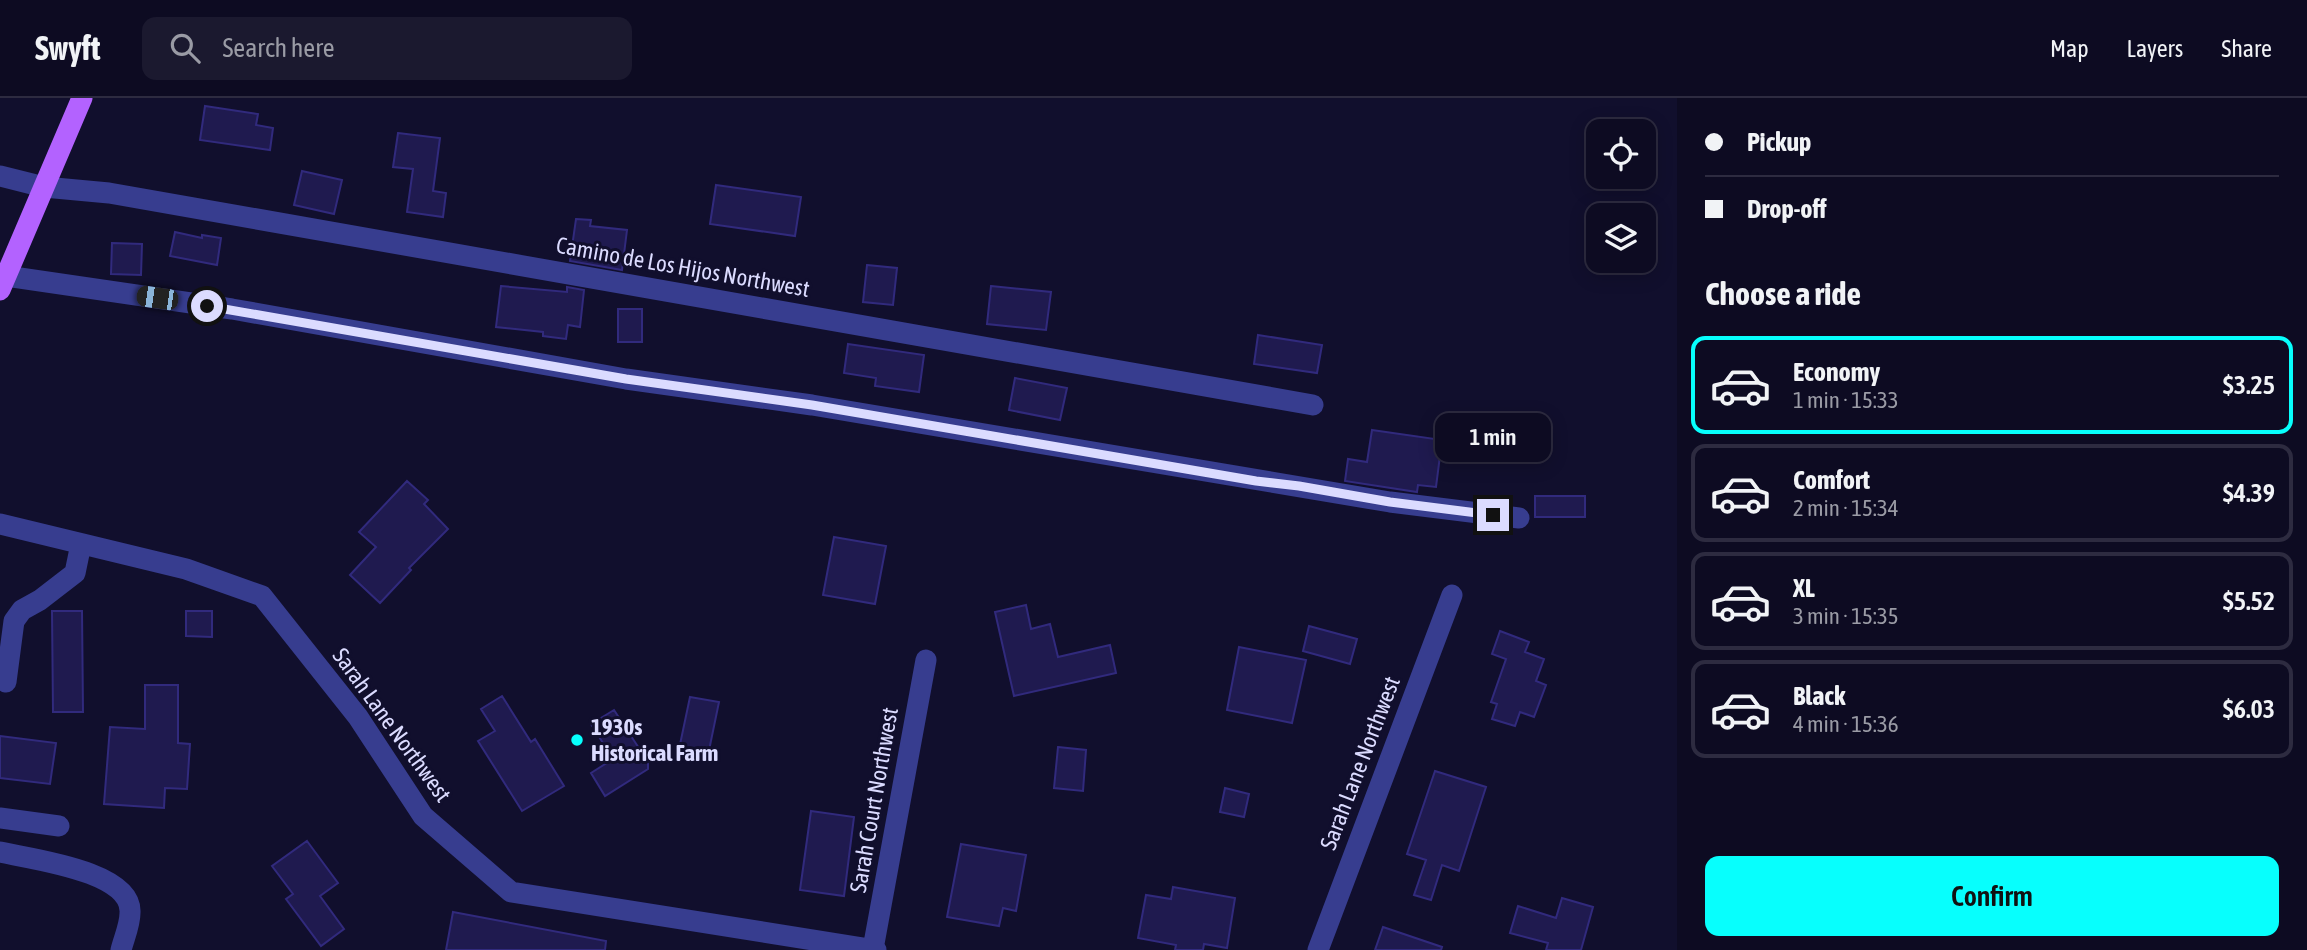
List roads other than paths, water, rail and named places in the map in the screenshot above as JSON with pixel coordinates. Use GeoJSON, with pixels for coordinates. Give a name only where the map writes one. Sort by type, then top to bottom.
{"type":"FeatureCollection","features":[{"type":"Feature","properties":{"kind":"main road"},"geometry":{"type":"LineString","coordinates":[[3,283],[82,98]]}},
{"type":"Feature","properties":{"kind":"street","name":"Camino de Los Hijos Northwest"},"geometry":{"type":"LineString","coordinates":[[0,176],[44,187],[109,193],[1313,405]]}},
{"type":"Feature","properties":{"kind":"street"},"geometry":{"type":"LineString","coordinates":[[3,283],[232,309],[626,379],[812,405],[1390,502],[1519,518]]}},
{"type":"Feature","properties":{"kind":"street","name":"Sarah Lane Northwest"},"geometry":{"type":"LineString","coordinates":[[0,524],[186,569],[262,596],[358,718],[423,816],[511,892],[874,950]]}},
{"type":"Feature","properties":{"kind":"street"},"geometry":{"type":"LineString","coordinates":[[6,682],[14,621],[22,610],[40,600],[75,573],[81,544]]}},
{"type":"Feature","properties":{"kind":"street","name":"Sarah Lane Northwest"},"geometry":{"type":"LineString","coordinates":[[1318,950],[1452,595]]}},
{"type":"Feature","properties":{"kind":"street","name":"Sarah Court Northwest"},"geometry":{"type":"LineString","coordinates":[[874,950],[926,660]]}},
{"type":"Feature","properties":{"kind":"street"},"geometry":{"type":"LineString","coordinates":[[0,818],[59,826]]}},
{"type":"Feature","properties":{"kind":"street"},"geometry":{"type":"LineString","coordinates":[[0,852],[90,873],[112,884],[127,899],[131,911],[121,950]]}},
{"type":"Feature","properties":{"kind":"place","name":"1930s Historical Farm"},"geometry":{"type":"Point","coordinates":[577,740]}}]}
